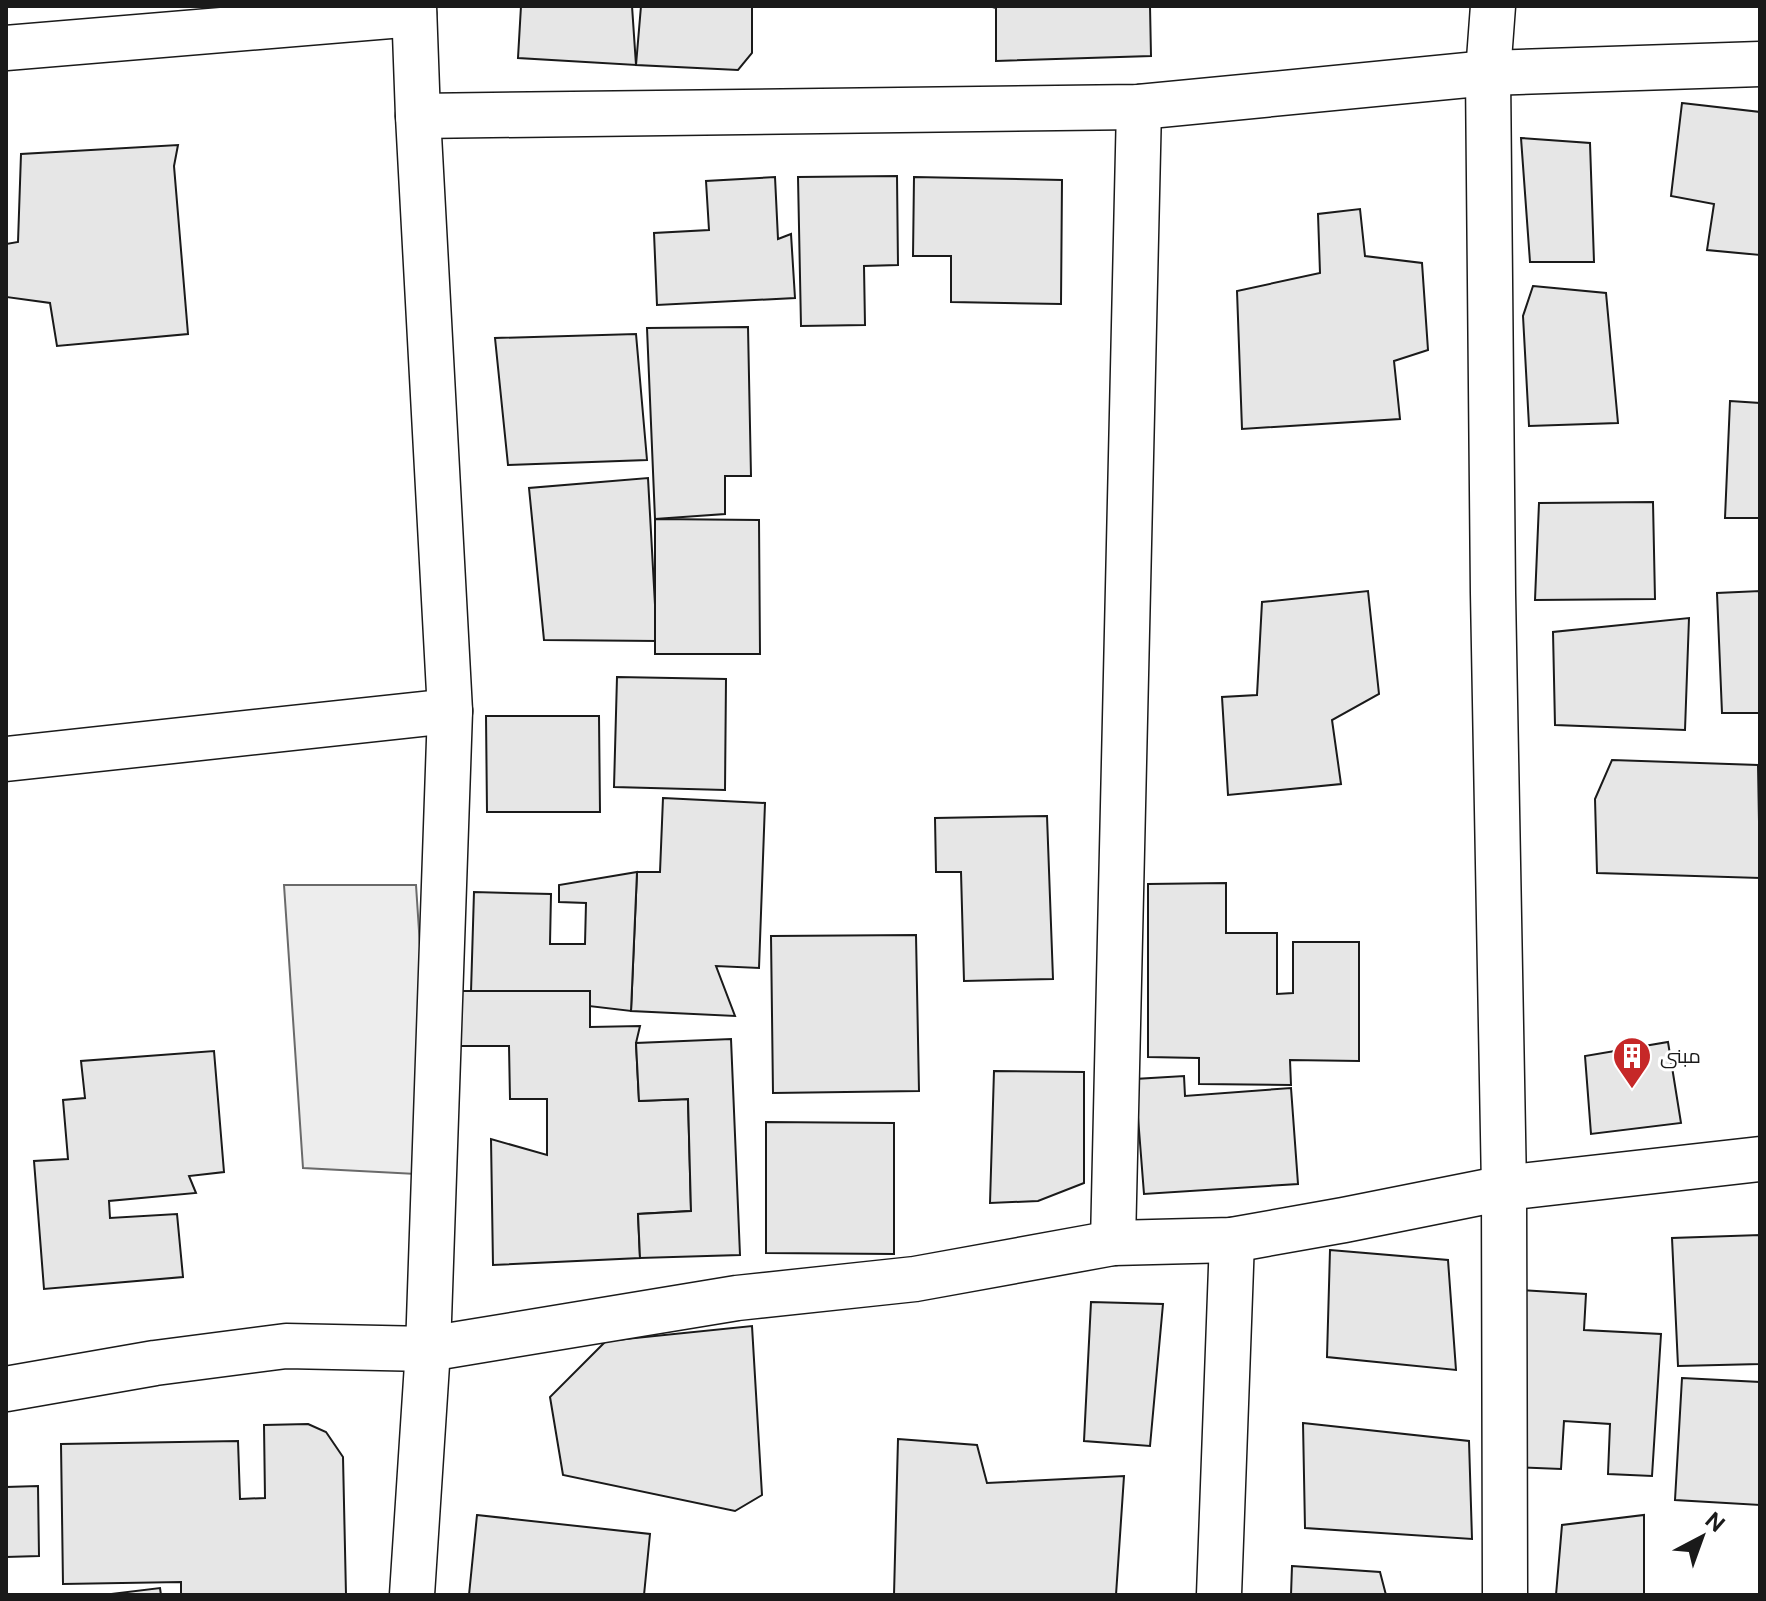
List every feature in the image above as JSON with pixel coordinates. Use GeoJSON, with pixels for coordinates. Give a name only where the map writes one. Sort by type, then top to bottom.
{"type":"FeatureCollection","features":[{"type":"Feature","properties":{"kind":"street"},"geometry":{"type":"LineString","coordinates":[[1493,6],[1488,73],[1493,593],[1504,1188],[1505,1595]]}},
{"type":"Feature","properties":{"kind":"street"},"geometry":{"type":"LineString","coordinates":[[6,48],[414,10],[450,711],[428,1349],[412,1595]]}},
{"type":"Feature","properties":{"kind":"street"},"geometry":{"type":"LineString","coordinates":[[418,116],[1139,107],[1488,73],[1760,64]]}},
{"type":"Feature","properties":{"kind":"street"},"geometry":{"type":"LineString","coordinates":[[1113,1243],[1139,107]]}},
{"type":"Feature","properties":{"kind":"street"},"geometry":{"type":"LineString","coordinates":[[6,759],[450,711]]}},
{"type":"Feature","properties":{"kind":"street"},"geometry":{"type":"LineString","coordinates":[[6,1389],[155,1363],[286,1346],[428,1349],[737,1298],[915,1279],[1113,1243],[1232,1240],[1504,1188],[1760,1159]]}},
{"type":"Feature","properties":{"kind":"street"},"geometry":{"type":"LineString","coordinates":[[1219,1595],[1232,1240]]}},
{"type":"Feature","properties":{"kind":"shaded area"},"geometry":{"type":"Polygon","coordinates":[[[284,885],[416,885],[435,1175],[303,1168],[284,885]]]}},
{"type":"Feature","properties":{"kind":"building"},"geometry":{"type":"Polygon","coordinates":[[[521,6],[632,6],[636,65],[518,58],[521,6]]]}},
{"type":"Feature","properties":{"kind":"building"},"geometry":{"type":"Polygon","coordinates":[[[641,6],[752,6],[752,53],[738,70],[636,65],[641,6]]]}},
{"type":"Feature","properties":{"kind":"building"},"geometry":{"type":"Polygon","coordinates":[[[989,6],[1150,6],[1151,56],[996,61],[996,8],[989,6]]]}},
{"type":"Feature","properties":{"kind":"building"},"geometry":{"type":"Polygon","coordinates":[[[1682,103],[1760,112],[1760,255],[1707,250],[1714,204],[1671,196],[1682,103]]]}},
{"type":"Feature","properties":{"kind":"building"},"geometry":{"type":"Polygon","coordinates":[[[1521,138],[1590,143],[1594,262],[1530,262],[1521,138]]]}},
{"type":"Feature","properties":{"kind":"building"},"geometry":{"type":"Polygon","coordinates":[[[178,145],[174,166],[188,334],[57,346],[50,303],[6,297],[6,244],[18,242],[21,154],[178,145]]]}},
{"type":"Feature","properties":{"kind":"building"},"geometry":{"type":"Polygon","coordinates":[[[897,176],[898,265],[864,266],[865,325],[801,326],[798,177],[897,176]]]}},
{"type":"Feature","properties":{"kind":"building"},"geometry":{"type":"Polygon","coordinates":[[[775,177],[778,239],[791,234],[795,298],[657,305],[654,233],[709,230],[706,181],[775,177]]]}},
{"type":"Feature","properties":{"kind":"building"},"geometry":{"type":"Polygon","coordinates":[[[914,177],[1062,180],[1061,304],[951,302],[951,256],[913,256],[914,177]]]}},
{"type":"Feature","properties":{"kind":"building"},"geometry":{"type":"Polygon","coordinates":[[[1360,209],[1365,256],[1422,263],[1428,350],[1394,361],[1400,419],[1242,429],[1237,291],[1320,273],[1318,214],[1360,209]]]}},
{"type":"Feature","properties":{"kind":"building"},"geometry":{"type":"Polygon","coordinates":[[[1533,286],[1606,293],[1618,423],[1529,426],[1523,316],[1533,286]]]}},
{"type":"Feature","properties":{"kind":"building"},"geometry":{"type":"Polygon","coordinates":[[[748,327],[751,476],[725,476],[725,514],[655,519],[647,328],[748,327]]]}},
{"type":"Feature","properties":{"kind":"building"},"geometry":{"type":"Polygon","coordinates":[[[636,334],[647,460],[508,465],[495,338],[636,334]]]}},
{"type":"Feature","properties":{"kind":"building"},"geometry":{"type":"Polygon","coordinates":[[[1730,401],[1760,403],[1760,518],[1725,518],[1730,401]]]}},
{"type":"Feature","properties":{"kind":"building"},"geometry":{"type":"Polygon","coordinates":[[[648,478],[657,641],[544,640],[529,488],[648,478]]]}},
{"type":"Feature","properties":{"kind":"building"},"geometry":{"type":"Polygon","coordinates":[[[1653,502],[1655,599],[1535,600],[1539,503],[1653,502]]]}},
{"type":"Feature","properties":{"kind":"building"},"geometry":{"type":"Polygon","coordinates":[[[655,519],[759,520],[760,654],[655,654],[655,519]]]}},
{"type":"Feature","properties":{"kind":"building"},"geometry":{"type":"Polygon","coordinates":[[[1368,591],[1379,694],[1332,720],[1341,784],[1228,795],[1222,697],[1257,695],[1262,602],[1368,591]]]}},
{"type":"Feature","properties":{"kind":"building"},"geometry":{"type":"Polygon","coordinates":[[[1760,591],[1760,713],[1722,713],[1717,593],[1760,591]]]}},
{"type":"Feature","properties":{"kind":"building"},"geometry":{"type":"Polygon","coordinates":[[[1689,618],[1685,730],[1555,725],[1553,632],[1689,618]]]}},
{"type":"Feature","properties":{"kind":"building"},"geometry":{"type":"Polygon","coordinates":[[[617,677],[726,679],[725,790],[614,787],[617,677]]]}},
{"type":"Feature","properties":{"kind":"building"},"geometry":{"type":"Polygon","coordinates":[[[486,716],[599,716],[600,812],[487,812],[486,716]]]}},
{"type":"Feature","properties":{"kind":"building"},"geometry":{"type":"Polygon","coordinates":[[[1612,760],[1758,765],[1760,878],[1597,873],[1595,799],[1612,760]]]}},
{"type":"Feature","properties":{"kind":"building"},"geometry":{"type":"Polygon","coordinates":[[[663,798],[765,803],[759,968],[716,966],[735,1016],[631,1011],[637,872],[660,872],[663,798]]]}},
{"type":"Feature","properties":{"kind":"building"},"geometry":{"type":"Polygon","coordinates":[[[1047,816],[1053,979],[964,981],[961,872],[936,872],[935,818],[1047,816]]]}},
{"type":"Feature","properties":{"kind":"building"},"geometry":{"type":"Polygon","coordinates":[[[637,872],[631,1011],[471,992],[474,892],[551,894],[550,944],[585,944],[586,903],[559,902],[559,885],[637,872]]]}},
{"type":"Feature","properties":{"kind":"building"},"geometry":{"type":"Polygon","coordinates":[[[1226,883],[1226,933],[1277,933],[1277,994],[1293,993],[1293,942],[1359,942],[1359,1061],[1290,1060],[1291,1085],[1199,1084],[1199,1058],[1148,1057],[1148,884],[1226,883]]]}},
{"type":"Feature","properties":{"kind":"building"},"geometry":{"type":"Polygon","coordinates":[[[916,935],[919,1091],[773,1093],[771,936],[916,935]]]}},
{"type":"Feature","properties":{"kind":"building"},"geometry":{"type":"Polygon","coordinates":[[[453,991],[590,991],[590,1027],[640,1026],[636,1043],[639,1101],[688,1099],[691,1211],[638,1214],[640,1258],[493,1265],[491,1139],[547,1155],[547,1099],[510,1099],[509,1046],[454,1046],[453,991]]]}},
{"type":"Feature","properties":{"kind":"building"},"geometry":{"type":"Polygon","coordinates":[[[731,1039],[740,1255],[640,1258],[638,1214],[691,1211],[688,1099],[639,1101],[636,1043],[731,1039]]]}},
{"type":"Feature","properties":{"kind":"building","name":"مبنى"},"geometry":{"type":"Polygon","coordinates":[[[1668,1042],[1681,1123],[1591,1134],[1585,1056],[1668,1042]]]}},
{"type":"Feature","properties":{"kind":"building"},"geometry":{"type":"Polygon","coordinates":[[[214,1051],[224,1172],[189,1176],[196,1193],[109,1201],[110,1218],[177,1214],[183,1277],[44,1289],[34,1161],[68,1159],[63,1100],[85,1098],[81,1061],[214,1051]]]}},
{"type":"Feature","properties":{"kind":"building"},"geometry":{"type":"Polygon","coordinates":[[[994,1071],[1084,1072],[1084,1183],[1038,1201],[990,1203],[994,1071]]]}},
{"type":"Feature","properties":{"kind":"building"},"geometry":{"type":"Polygon","coordinates":[[[1184,1076],[1185,1096],[1291,1088],[1298,1184],[1144,1194],[1135,1079],[1184,1076]]]}},
{"type":"Feature","properties":{"kind":"building"},"geometry":{"type":"Polygon","coordinates":[[[766,1122],[894,1123],[894,1254],[766,1253],[766,1122]]]}},
{"type":"Feature","properties":{"kind":"building"},"geometry":{"type":"Polygon","coordinates":[[[1760,1235],[1760,1364],[1678,1366],[1672,1238],[1760,1235]]]}},
{"type":"Feature","properties":{"kind":"building"},"geometry":{"type":"Polygon","coordinates":[[[1330,1250],[1448,1260],[1456,1370],[1327,1357],[1330,1250]]]}},
{"type":"Feature","properties":{"kind":"building"},"geometry":{"type":"Polygon","coordinates":[[[1521,1290],[1586,1294],[1584,1330],[1661,1334],[1652,1476],[1608,1474],[1610,1424],[1564,1421],[1561,1469],[1512,1467],[1521,1290]]]}},
{"type":"Feature","properties":{"kind":"building"},"geometry":{"type":"Polygon","coordinates":[[[1091,1302],[1163,1304],[1150,1446],[1084,1441],[1091,1302]]]}},
{"type":"Feature","properties":{"kind":"building"},"geometry":{"type":"Polygon","coordinates":[[[752,1326],[762,1495],[735,1511],[563,1475],[550,1397],[606,1341],[752,1326]]]}},
{"type":"Feature","properties":{"kind":"building"},"geometry":{"type":"Polygon","coordinates":[[[1682,1378],[1760,1382],[1760,1505],[1675,1500],[1682,1378]]]}},
{"type":"Feature","properties":{"kind":"building"},"geometry":{"type":"Polygon","coordinates":[[[1303,1423],[1469,1441],[1472,1539],[1305,1528],[1303,1423]]]}},
{"type":"Feature","properties":{"kind":"building"},"geometry":{"type":"Polygon","coordinates":[[[308,1424],[326,1432],[343,1457],[346,1595],[181,1595],[181,1582],[63,1584],[61,1444],[238,1441],[240,1499],[265,1498],[264,1425],[308,1424]]]}},
{"type":"Feature","properties":{"kind":"building"},"geometry":{"type":"Polygon","coordinates":[[[898,1439],[977,1445],[987,1483],[1124,1476],[1116,1595],[894,1595],[898,1439]]]}},
{"type":"Feature","properties":{"kind":"building"},"geometry":{"type":"Polygon","coordinates":[[[38,1486],[39,1556],[6,1557],[6,1487],[38,1486]]]}},
{"type":"Feature","properties":{"kind":"building"},"geometry":{"type":"Polygon","coordinates":[[[477,1515],[650,1534],[644,1595],[469,1595],[477,1515]]]}},
{"type":"Feature","properties":{"kind":"building"},"geometry":{"type":"Polygon","coordinates":[[[1644,1515],[1644,1595],[1556,1595],[1562,1525],[1644,1515]]]}},
{"type":"Feature","properties":{"kind":"building"},"geometry":{"type":"Polygon","coordinates":[[[1292,1566],[1380,1572],[1386,1595],[1291,1595],[1292,1566]]]}},
{"type":"Feature","properties":{"kind":"building"},"geometry":{"type":"Polygon","coordinates":[[[160,1588],[161,1595],[103,1595],[160,1588]]]}},
{"type":"Feature","properties":{"kind":"place","name":"مبنى"},"geometry":{"type":"Point","coordinates":[1632,1090]}}]}
